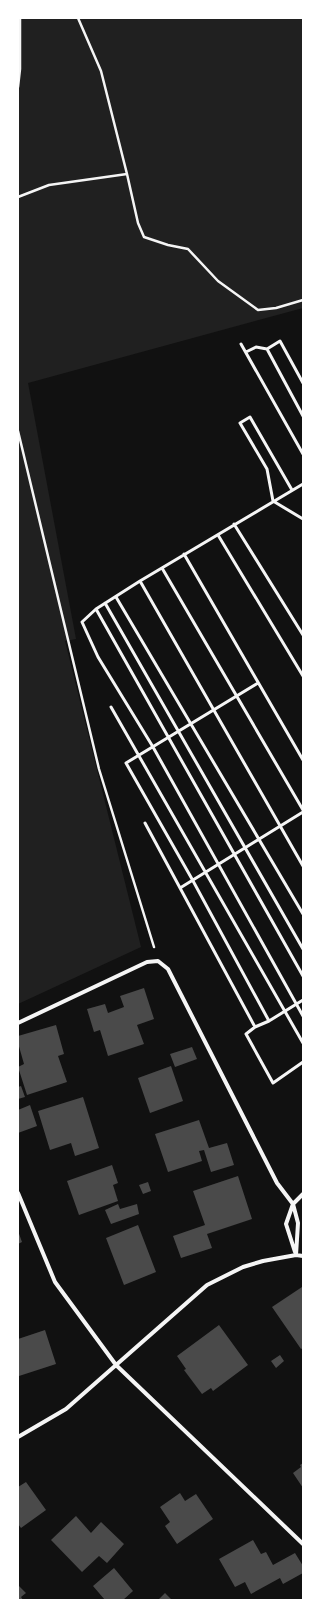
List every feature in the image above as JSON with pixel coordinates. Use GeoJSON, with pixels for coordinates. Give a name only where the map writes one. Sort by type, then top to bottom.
{"type":"FeatureCollection","features":[{"type":"Feature","properties":{"kind":"street"},"geometry":{"type":"LineString","coordinates":[[18,1023],[147,962],[158,961],[168,969],[277,1183],[293,1204],[298,1223],[296,1255]]}},
{"type":"Feature","properties":{"kind":"street"},"geometry":{"type":"LineString","coordinates":[[18,1193],[55,1282],[116,1365],[303,1544]]}},
{"type":"Feature","properties":{"kind":"street"},"geometry":{"type":"LineString","coordinates":[[296,1255],[286,1224],[293,1204],[303,1194]]}},
{"type":"Feature","properties":{"kind":"street"},"geometry":{"type":"LineString","coordinates":[[18,1437],[66,1409],[207,1285],[243,1267],[263,1261],[296,1255],[303,1256]]}},
{"type":"Feature","properties":{"kind":"lane"},"geometry":{"type":"LineString","coordinates":[[246,352],[256,347],[266,349],[280,341],[303,383]]}},
{"type":"Feature","properties":{"kind":"lane"},"geometry":{"type":"LineString","coordinates":[[241,344],[303,454]]}},
{"type":"Feature","properties":{"kind":"lane"},"geometry":{"type":"LineString","coordinates":[[266,349],[303,416]]}},
{"type":"Feature","properties":{"kind":"lane"},"geometry":{"type":"LineString","coordinates":[[292,490],[250,417],[240,423],[267,469],[273,501],[303,519]]}},
{"type":"Feature","properties":{"kind":"lane"},"geometry":{"type":"LineString","coordinates":[[303,484],[140,581],[96,609],[82,622],[98,656],[153,747],[303,1016]]}},
{"type":"Feature","properties":{"kind":"lane"},"geometry":{"type":"LineString","coordinates":[[234,524],[303,635]]}},
{"type":"Feature","properties":{"kind":"lane"},"geometry":{"type":"LineString","coordinates":[[218,535],[303,676]]}},
{"type":"Feature","properties":{"kind":"lane"},"geometry":{"type":"LineString","coordinates":[[184,554],[303,760]]}},
{"type":"Feature","properties":{"kind":"lane"},"geometry":{"type":"LineString","coordinates":[[162,568],[303,811],[192,879],[180,888]]}},
{"type":"Feature","properties":{"kind":"lane"},"geometry":{"type":"LineString","coordinates":[[140,581],[303,866]]}},
{"type":"Feature","properties":{"kind":"lane"},"geometry":{"type":"LineString","coordinates":[[116,596],[303,914]]}},
{"type":"Feature","properties":{"kind":"lane"},"geometry":{"type":"LineString","coordinates":[[105,603],[303,949]]}},
{"type":"Feature","properties":{"kind":"lane"},"geometry":{"type":"LineString","coordinates":[[96,609],[303,976]]}},
{"type":"Feature","properties":{"kind":"lane"},"geometry":{"type":"LineString","coordinates":[[258,683],[126,763],[270,1021]]}},
{"type":"Feature","properties":{"kind":"lane"},"geometry":{"type":"LineString","coordinates":[[111,707],[303,1043]]}},
{"type":"Feature","properties":{"kind":"lane"},"geometry":{"type":"LineString","coordinates":[[145,823],[255,1027]]}},
{"type":"Feature","properties":{"kind":"lane"},"geometry":{"type":"LineString","coordinates":[[303,1000],[270,1021],[255,1027],[246,1034],[273,1082],[303,1062]]}},
{"type":"Feature","properties":{"kind":"path"},"geometry":{"type":"LineString","coordinates":[[18,87],[20,69],[20,18]]}},
{"type":"Feature","properties":{"kind":"path"},"geometry":{"type":"LineString","coordinates":[[78,18],[101,71],[138,223],[144,237],[168,245],[188,249],[218,281],[258,310],[276,308],[303,300]]}},
{"type":"Feature","properties":{"kind":"path"},"geometry":{"type":"LineString","coordinates":[[18,197],[48,186],[127,174]]}},
{"type":"Feature","properties":{"kind":"path"},"geometry":{"type":"LineString","coordinates":[[18,431],[99,770],[158,961]]}},
{"type":"Feature","properties":{"kind":"shaded area"},"geometry":{"type":"Polygon","coordinates":[[[18,18],[303,18],[303,308],[28,383],[76,639],[65,641],[141,947],[18,1004],[18,18]]]}},
{"type":"Feature","properties":{"kind":"building"},"geometry":{"type":"Polygon","coordinates":[[[144,988],[154,1019],[137,1025],[144,1044],[108,1056],[100,1030],[94,1032],[87,1009],[105,1004],[108,1013],[124,1007],[120,996],[144,988]]]}},
{"type":"Feature","properties":{"kind":"building"},"geometry":{"type":"Polygon","coordinates":[[[56,1025],[64,1054],[58,1056],[67,1082],[27,1095],[18,1067],[24,1064],[18,1043],[18,1036],[56,1025]]]}},
{"type":"Feature","properties":{"kind":"building"},"geometry":{"type":"Polygon","coordinates":[[[192,1047],[197,1059],[175,1067],[170,1054],[192,1047]]]}},
{"type":"Feature","properties":{"kind":"building"},"geometry":{"type":"Polygon","coordinates":[[[171,1066],[183,1101],[150,1113],[138,1078],[171,1066]]]}},
{"type":"Feature","properties":{"kind":"building"},"geometry":{"type":"Polygon","coordinates":[[[21,1086],[25,1097],[18,1099],[18,1087],[21,1086]]]}},
{"type":"Feature","properties":{"kind":"building"},"geometry":{"type":"Polygon","coordinates":[[[83,1097],[99,1148],[75,1156],[71,1143],[50,1150],[38,1111],[83,1097]]]}},
{"type":"Feature","properties":{"kind":"building"},"geometry":{"type":"Polygon","coordinates":[[[30,1105],[37,1126],[18,1133],[18,1110],[30,1105]]]}},
{"type":"Feature","properties":{"kind":"building"},"geometry":{"type":"Polygon","coordinates":[[[199,1120],[209,1148],[227,1143],[234,1165],[211,1172],[204,1150],[199,1151],[202,1161],[168,1172],[155,1134],[199,1120]]]}},
{"type":"Feature","properties":{"kind":"building"},"geometry":{"type":"Polygon","coordinates":[[[112,1165],[118,1183],[113,1185],[118,1201],[79,1215],[67,1181],[112,1165]]]}},
{"type":"Feature","properties":{"kind":"building"},"geometry":{"type":"Polygon","coordinates":[[[238,1176],[252,1219],[207,1234],[212,1248],[181,1258],[173,1236],[205,1225],[193,1191],[238,1176]]]}},
{"type":"Feature","properties":{"kind":"building"},"geometry":{"type":"Polygon","coordinates":[[[148,1182],[151,1191],[143,1194],[139,1185],[148,1182]]]}},
{"type":"Feature","properties":{"kind":"building"},"geometry":{"type":"Polygon","coordinates":[[[118,1204],[120,1209],[137,1204],[139,1214],[111,1224],[105,1210],[118,1204]]]}},
{"type":"Feature","properties":{"kind":"building"},"geometry":{"type":"Polygon","coordinates":[[[138,1225],[156,1272],[124,1285],[106,1238],[138,1225]]]}},
{"type":"Feature","properties":{"kind":"building"},"geometry":{"type":"Polygon","coordinates":[[[18,1231],[22,1242],[18,1244],[18,1231]]]}},
{"type":"Feature","properties":{"kind":"building"},"geometry":{"type":"Polygon","coordinates":[[[302,1287],[303,1348],[301,1349],[272,1307],[302,1287]]]}},
{"type":"Feature","properties":{"kind":"building"},"geometry":{"type":"Polygon","coordinates":[[[219,1325],[248,1365],[213,1391],[211,1388],[202,1394],[184,1370],[186,1369],[177,1356],[219,1325]]]}},
{"type":"Feature","properties":{"kind":"building"},"geometry":{"type":"Polygon","coordinates":[[[45,1330],[56,1364],[19,1376],[18,1339],[45,1330]]]}},
{"type":"Feature","properties":{"kind":"building"},"geometry":{"type":"Polygon","coordinates":[[[280,1355],[284,1361],[276,1368],[271,1361],[280,1355]]]}},
{"type":"Feature","properties":{"kind":"building"},"geometry":{"type":"Polygon","coordinates":[[[303,1463],[303,1488],[293,1473],[301,1467],[300,1465],[303,1463]]]}},
{"type":"Feature","properties":{"kind":"building"},"geometry":{"type":"Polygon","coordinates":[[[26,1482],[46,1510],[21,1528],[18,1524],[18,1487],[26,1482]]]}},
{"type":"Feature","properties":{"kind":"building"},"geometry":{"type":"Polygon","coordinates":[[[180,1493],[185,1501],[196,1494],[213,1519],[177,1544],[165,1526],[170,1522],[160,1507],[180,1493]]]}},
{"type":"Feature","properties":{"kind":"building"},"geometry":{"type":"Polygon","coordinates":[[[76,1516],[91,1533],[101,1522],[124,1544],[107,1563],[99,1556],[82,1572],[51,1540],[76,1516]]]}},
{"type":"Feature","properties":{"kind":"building"},"geometry":{"type":"Polygon","coordinates":[[[253,1540],[261,1554],[266,1552],[273,1565],[295,1553],[303,1566],[303,1573],[283,1584],[280,1578],[251,1594],[245,1582],[235,1587],[219,1559],[253,1540]]]}},
{"type":"Feature","properties":{"kind":"building"},"geometry":{"type":"Polygon","coordinates":[[[114,1568],[133,1591],[123,1600],[105,1600],[93,1586],[114,1568]]]}},
{"type":"Feature","properties":{"kind":"building"},"geometry":{"type":"Polygon","coordinates":[[[19,1586],[26,1593],[21,1597],[23,1600],[18,1600],[19,1586]]]}},
{"type":"Feature","properties":{"kind":"building"},"geometry":{"type":"Polygon","coordinates":[[[165,1593],[172,1600],[158,1600],[165,1593]]]}}]}
